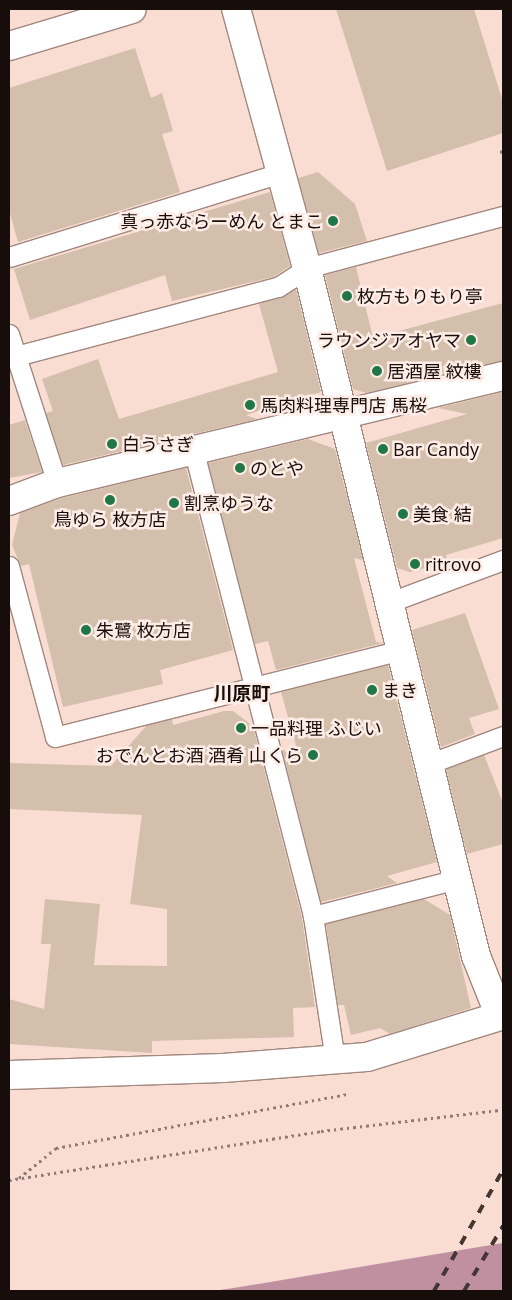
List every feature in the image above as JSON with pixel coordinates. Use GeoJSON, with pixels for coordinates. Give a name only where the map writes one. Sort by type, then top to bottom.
{"type":"FeatureCollection","features":[{"type":"Feature","properties":{"kind":"street"},"geometry":{"type":"LineString","coordinates":[[9,46],[132,9]]}},
{"type":"Feature","properties":{"kind":"street"},"geometry":{"type":"LineString","coordinates":[[9,1075],[367,1057],[502,1015],[476,956],[390,602],[340,415],[307,268],[236,9]]}},
{"type":"Feature","properties":{"kind":"street"},"geometry":{"type":"LineString","coordinates":[[9,501],[56,483],[194,452],[503,376]]}},
{"type":"Feature","properties":{"kind":"lane"},"geometry":{"type":"LineString","coordinates":[[9,257],[281,173]]}},
{"type":"Feature","properties":{"kind":"lane"},"geometry":{"type":"LineString","coordinates":[[16,356],[278,287],[307,268],[503,216]]}},
{"type":"Feature","properties":{"kind":"lane"},"geometry":{"type":"LineString","coordinates":[[9,334],[56,483]]}},
{"type":"Feature","properties":{"kind":"lane"},"geometry":{"type":"LineString","coordinates":[[194,452],[256,685],[313,916],[335,1060]]}},
{"type":"Feature","properties":{"kind":"lane"},"geometry":{"type":"LineString","coordinates":[[390,602],[503,560]]}},
{"type":"Feature","properties":{"kind":"lane"},"geometry":{"type":"LineString","coordinates":[[9,566],[56,737],[116,726],[256,685],[401,650]]}},
{"type":"Feature","properties":{"kind":"lane"},"geometry":{"type":"LineString","coordinates":[[430,763],[503,736]]}},
{"type":"Feature","properties":{"kind":"lane"},"geometry":{"type":"LineString","coordinates":[[313,916],[457,879]]}},
{"type":"Feature","properties":{"kind":"path"},"geometry":{"type":"LineString","coordinates":[[19,1178],[56,1148],[351,1093]]}},
{"type":"Feature","properties":{"kind":"path"},"geometry":{"type":"LineString","coordinates":[[9,1180],[321,1131],[500,1110]]}},
{"type":"Feature","properties":{"kind":"shaded area"},"geometry":{"type":"Polygon","coordinates":[[[503,1243],[503,1291],[213,1291],[240,1287],[503,1243]]]}},
{"type":"Feature","properties":{"kind":"building"},"geometry":{"type":"Polygon","coordinates":[[[336,9],[474,9],[503,102],[503,133],[387,171],[336,9]]]}},
{"type":"Feature","properties":{"kind":"building"},"geometry":{"type":"Polygon","coordinates":[[[135,48],[151,98],[162,93],[173,131],[162,134],[180,192],[18,242],[9,210],[9,88],[135,48]]]}},
{"type":"Feature","properties":{"kind":"building"},"geometry":{"type":"Polygon","coordinates":[[[318,172],[355,204],[367,241],[319,253],[298,178],[318,172]]]}},
{"type":"Feature","properties":{"kind":"building"},"geometry":{"type":"Polygon","coordinates":[[[270,192],[290,266],[273,277],[172,301],[165,275],[30,320],[14,269],[270,192]]]}},
{"type":"Feature","properties":{"kind":"building"},"geometry":{"type":"Polygon","coordinates":[[[356,267],[373,338],[503,303],[503,361],[367,393],[353,389],[325,275],[356,267]]]}},
{"type":"Feature","properties":{"kind":"building"},"geometry":{"type":"Polygon","coordinates":[[[296,289],[321,392],[246,415],[257,419],[63,465],[46,413],[53,411],[42,379],[98,359],[119,419],[278,372],[259,304],[296,289]]]}},
{"type":"Feature","properties":{"kind":"building"},"geometry":{"type":"Polygon","coordinates":[[[503,392],[503,538],[446,555],[448,562],[410,572],[397,568],[366,443],[467,414],[438,408],[503,392]]]}},
{"type":"Feature","properties":{"kind":"building"},"geometry":{"type":"Polygon","coordinates":[[[25,420],[42,472],[9,478],[9,425],[25,420]]]}},
{"type":"Feature","properties":{"kind":"building"},"geometry":{"type":"Polygon","coordinates":[[[308,439],[335,449],[363,560],[354,558],[376,642],[383,643],[276,670],[268,641],[255,644],[208,463],[308,439]]]}},
{"type":"Feature","properties":{"kind":"building"},"geometry":{"type":"Polygon","coordinates":[[[186,468],[233,650],[160,670],[163,684],[63,707],[29,564],[21,566],[12,545],[20,513],[62,498],[186,468]]]}},
{"type":"Feature","properties":{"kind":"building"},"geometry":{"type":"Polygon","coordinates":[[[465,613],[499,709],[469,718],[475,734],[441,747],[412,630],[465,613]]]}},
{"type":"Feature","properties":{"kind":"building"},"geometry":{"type":"Polygon","coordinates":[[[388,665],[437,862],[387,876],[397,883],[321,902],[282,749],[301,763],[281,692],[388,665]]]}},
{"type":"Feature","properties":{"kind":"building"},"geometry":{"type":"Polygon","coordinates":[[[224,711],[233,711],[253,726],[302,918],[315,1007],[293,1008],[294,1037],[152,1041],[152,1053],[9,1044],[9,999],[44,1009],[51,944],[41,944],[45,899],[100,904],[94,965],[167,966],[167,909],[130,904],[142,815],[9,809],[9,763],[111,766],[147,725],[172,719],[173,725],[224,711]]]}},
{"type":"Feature","properties":{"kind":"building"},"geometry":{"type":"Polygon","coordinates":[[[484,755],[503,803],[503,844],[467,854],[446,769],[484,755]]]}},
{"type":"Feature","properties":{"kind":"building"},"geometry":{"type":"Polygon","coordinates":[[[424,899],[450,915],[471,1008],[390,1034],[380,1028],[351,1035],[344,1005],[338,1005],[326,924],[424,899]]]}},
{"type":"Feature","properties":{"kind":"railway"},"geometry":{"type":"LineString","coordinates":[[434,1291],[503,1170]]}},
{"type":"Feature","properties":{"kind":"railway"},"geometry":{"type":"LineString","coordinates":[[464,1291],[503,1226]]}},
{"type":"Feature","properties":{"kind":"place","name":"真っ赤ならーめん とまこ"},"geometry":{"type":"Point","coordinates":[333,221]}},
{"type":"Feature","properties":{"kind":"place","name":"枚方もりもり亭"},"geometry":{"type":"Point","coordinates":[347,296]}},
{"type":"Feature","properties":{"kind":"place","name":"ラウンジアオヤマ"},"geometry":{"type":"Point","coordinates":[471,340]}},
{"type":"Feature","properties":{"kind":"place","name":"居酒屋 紋樓"},"geometry":{"type":"Point","coordinates":[377,371]}},
{"type":"Feature","properties":{"kind":"place","name":"馬肉料理専門店 馬桜"},"geometry":{"type":"Point","coordinates":[250,405]}},
{"type":"Feature","properties":{"kind":"place","name":"白うさぎ"},"geometry":{"type":"Point","coordinates":[112,444]}},
{"type":"Feature","properties":{"kind":"place","name":"Bar Candy"},"geometry":{"type":"Point","coordinates":[383,449]}},
{"type":"Feature","properties":{"kind":"place","name":"のとや"},"geometry":{"type":"Point","coordinates":[240,468]}},
{"type":"Feature","properties":{"kind":"place","name":"鳥ゆら 枚方店"},"geometry":{"type":"Point","coordinates":[110,500]}},
{"type":"Feature","properties":{"kind":"place","name":"割烹ゆうな"},"geometry":{"type":"Point","coordinates":[174,503]}},
{"type":"Feature","properties":{"kind":"place","name":"美食 結"},"geometry":{"type":"Point","coordinates":[403,514]}},
{"type":"Feature","properties":{"kind":"place","name":"ritrovo"},"geometry":{"type":"Point","coordinates":[415,564]}},
{"type":"Feature","properties":{"kind":"place","name":"朱鷺 枚方店"},"geometry":{"type":"Point","coordinates":[86,630]}},
{"type":"Feature","properties":{"kind":"place","name":"まき"},"geometry":{"type":"Point","coordinates":[372,690]}},
{"type":"Feature","properties":{"kind":"place","name":"一品料理 ふじい"},"geometry":{"type":"Point","coordinates":[241,728]}},
{"type":"Feature","properties":{"kind":"place","name":"おでんとお酒 酒肴 山くら"},"geometry":{"type":"Point","coordinates":[313,755]}},
{"type":"Feature","properties":{"kind":"district","name":"川原町"},"geometry":{"type":"Point","coordinates":[242,694]}}]}
